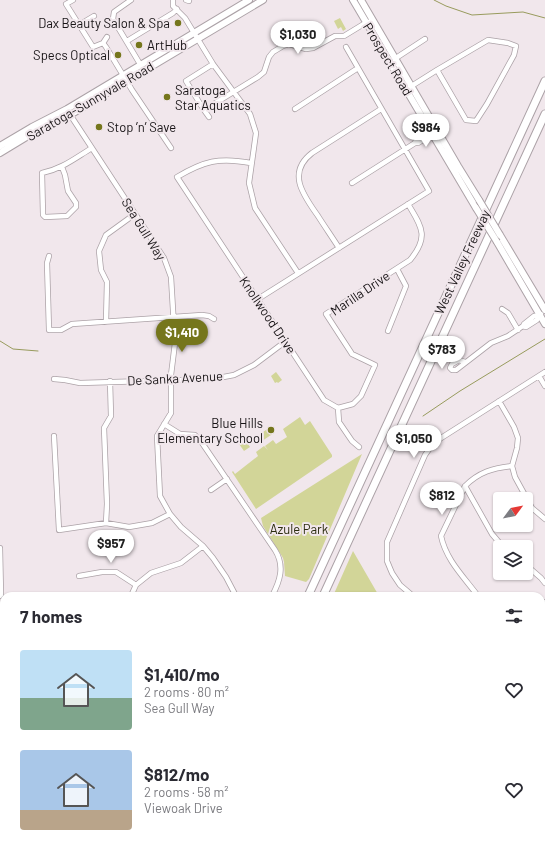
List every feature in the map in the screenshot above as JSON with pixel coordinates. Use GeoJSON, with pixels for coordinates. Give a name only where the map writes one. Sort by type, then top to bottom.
{"type":"FeatureCollection","features":[{"type":"Feature","properties":{"kind":"highway","name":"West Valley Freeway"},"geometry":{"type":"LineString","coordinates":[[310,592],[545,81]]}},
{"type":"Feature","properties":{"kind":"highway","name":"West Valley Freeway"},"geometry":{"type":"LineString","coordinates":[[325,592],[545,114]]}},
{"type":"Feature","properties":{"kind":"main road","name":"Saratoga-Sunnyvale Road"},"geometry":{"type":"LineString","coordinates":[[0,153],[196,36],[249,0]]}},
{"type":"Feature","properties":{"kind":"main road","name":"Saratoga-Sunnyvale Road"},"geometry":{"type":"LineString","coordinates":[[125,78],[140,64],[263,0]]}},
{"type":"Feature","properties":{"kind":"main road","name":"Prospect Road"},"geometry":{"type":"LineString","coordinates":[[354,0],[409,88],[476,208],[543,312]]}},
{"type":"Feature","properties":{"kind":"main road","name":"Prospect Road"},"geometry":{"type":"LineString","coordinates":[[361,0],[396,58],[409,88]]}},
{"type":"Feature","properties":{"kind":"main road","name":"Saratoga-Sunnyvale Road"},"geometry":{"type":"LineString","coordinates":[[0,146],[69,112]]}},
{"type":"Feature","properties":{"kind":"main road","name":"Prospect Road"},"geometry":{"type":"LineString","coordinates":[[433,132],[479,200],[500,235],[543,312],[545,324]]}},
{"type":"Feature","properties":{"kind":"street"},"geometry":{"type":"LineString","coordinates":[[73,0],[66,4],[93,47],[102,43],[107,37]]}},
{"type":"Feature","properties":{"kind":"street"},"geometry":{"type":"LineString","coordinates":[[130,0],[114,12],[113,19],[140,64]]}},
{"type":"Feature","properties":{"kind":"street"},"geometry":{"type":"LineString","coordinates":[[173,0],[173,6],[185,18],[213,64],[250,114],[256,133],[249,183],[255,208],[298,273]]}},
{"type":"Feature","properties":{"kind":"street"},"geometry":{"type":"LineString","coordinates":[[127,41],[173,13],[176,9]]}},
{"type":"Feature","properties":{"kind":"street"},"geometry":{"type":"LineString","coordinates":[[79,25],[94,16]]}},
{"type":"Feature","properties":{"kind":"street"},"geometry":{"type":"LineString","coordinates":[[204,110],[258,77],[264,72],[269,57],[273,52],[283,46],[289,44],[306,49],[313,48],[335,36],[344,36],[367,22],[377,26]]}},
{"type":"Feature","properties":{"kind":"street"},"geometry":{"type":"LineString","coordinates":[[396,58],[425,39]]}},
{"type":"Feature","properties":{"kind":"street"},"geometry":{"type":"LineString","coordinates":[[409,88],[437,70],[488,40],[508,43],[516,46],[514,55],[476,121],[466,120],[437,70]]}},
{"type":"Feature","properties":{"kind":"street"},"geometry":{"type":"LineString","coordinates":[[102,43],[171,148]]}},
{"type":"Feature","properties":{"kind":"street"},"geometry":{"type":"LineString","coordinates":[[258,299],[429,192],[346,47]]}},
{"type":"Feature","properties":{"kind":"street"},"geometry":{"type":"LineString","coordinates":[[209,117],[186,81],[213,64]]}},
{"type":"Feature","properties":{"kind":"street"},"geometry":{"type":"LineString","coordinates":[[295,109],[358,68]]}},
{"type":"Feature","properties":{"kind":"street"},"geometry":{"type":"LineString","coordinates":[[339,248],[301,189],[299,173],[301,166],[307,156],[382,109]]}},
{"type":"Feature","properties":{"kind":"street","name":"Sea Gull Way"},"geometry":{"type":"LineString","coordinates":[[69,112],[164,258],[170,277],[175,343],[171,379],[171,413],[157,436],[159,488],[162,500],[170,514],[181,527],[203,546],[213,558],[234,592]]}},
{"type":"Feature","properties":{"kind":"street"},"geometry":{"type":"LineString","coordinates":[[352,182],[415,143],[416,140],[433,132]]}},
{"type":"Feature","properties":{"kind":"street"},"geometry":{"type":"LineString","coordinates":[[62,167],[68,191],[76,203],[76,207],[67,216],[45,217],[43,214],[42,173],[62,167],[92,148]]}},
{"type":"Feature","properties":{"kind":"street","name":"Knollwood Drive"},"geometry":{"type":"LineString","coordinates":[[251,163],[234,160],[213,161],[196,166],[177,177],[324,400],[338,408]]}},
{"type":"Feature","properties":{"kind":"street","name":"Marilla Drive"},"geometry":{"type":"LineString","coordinates":[[338,408],[353,404],[361,396],[374,365],[352,354],[326,314],[410,260],[418,249],[422,233],[421,225],[408,204]]}},
{"type":"Feature","properties":{"kind":"street"},"geometry":{"type":"LineString","coordinates":[[106,322],[107,282],[101,270],[99,251],[106,234],[135,214]]}},
{"type":"Feature","properties":{"kind":"street"},"geometry":{"type":"LineString","coordinates":[[49,256],[47,263],[49,330],[61,330],[72,324],[202,315],[209,316],[214,319]]}},
{"type":"Feature","properties":{"kind":"street"},"geometry":{"type":"LineString","coordinates":[[388,331],[406,286],[397,269]]}},
{"type":"Feature","properties":{"kind":"street"},"geometry":{"type":"LineString","coordinates":[[502,309],[508,313],[518,330]]}},
{"type":"Feature","properties":{"kind":"street"},"geometry":{"type":"LineString","coordinates":[[465,362],[491,343],[508,336],[518,330],[534,316],[543,312]]}},
{"type":"Feature","properties":{"kind":"street","name":"De Sanka Avenue"},"geometry":{"type":"LineString","coordinates":[[54,379],[80,383],[171,379],[213,379],[234,375],[254,365],[286,341]]}},
{"type":"Feature","properties":{"kind":"street"},"geometry":{"type":"LineString","coordinates":[[408,592],[400,585],[392,573],[387,561],[387,542],[425,455],[438,440],[545,372]]}},
{"type":"Feature","properties":{"kind":"street"},"geometry":{"type":"LineString","coordinates":[[540,376],[545,386]]}},
{"type":"Feature","properties":{"kind":"street"},"geometry":{"type":"LineString","coordinates":[[106,523],[107,504],[104,428],[111,416],[110,381]]}},
{"type":"Feature","properties":{"kind":"street"},"geometry":{"type":"LineString","coordinates":[[499,401],[514,427],[518,438],[512,466],[515,477],[532,508],[545,519]]}},
{"type":"Feature","properties":{"kind":"street"},"geometry":{"type":"LineString","coordinates":[[338,408],[339,422],[352,441],[359,447]]}},
{"type":"Feature","properties":{"kind":"street"},"geometry":{"type":"LineString","coordinates":[[164,424],[180,434],[195,435],[200,440],[278,555],[281,563],[281,570],[280,578],[274,592]]}},
{"type":"Feature","properties":{"kind":"street"},"geometry":{"type":"LineString","coordinates":[[54,436],[59,530],[106,523],[129,527],[152,523],[170,514]]}},
{"type":"Feature","properties":{"kind":"street"},"geometry":{"type":"LineString","coordinates":[[475,592],[456,568],[443,544],[442,536],[465,486],[471,480],[488,470],[512,466]]}},
{"type":"Feature","properties":{"kind":"street"},"geometry":{"type":"LineString","coordinates":[[211,490],[227,479]]}},
{"type":"Feature","properties":{"kind":"street"},"geometry":{"type":"LineString","coordinates":[[465,486],[492,534],[497,540]]}},
{"type":"Feature","properties":{"kind":"street"},"geometry":{"type":"LineString","coordinates":[[133,592],[136,585],[151,573],[181,563],[203,546]]}},
{"type":"Feature","properties":{"kind":"street"},"geometry":{"type":"LineString","coordinates":[[0,548],[1,592]]}},
{"type":"Feature","properties":{"kind":"street"},"geometry":{"type":"LineString","coordinates":[[533,571],[545,584]]}},
{"type":"Feature","properties":{"kind":"street"},"geometry":{"type":"LineString","coordinates":[[78,576],[102,572],[116,572],[136,585]]}},
{"type":"Feature","properties":{"kind":"green space"},"geometry":{"type":"Polygon","coordinates":[[[340,18],[346,29],[343,31],[341,27],[338,29],[334,21],[340,18]]]}},
{"type":"Feature","properties":{"kind":"green space"},"geometry":{"type":"Polygon","coordinates":[[[276,372],[282,380],[278,383],[275,383],[271,376],[276,372]]]}},
{"type":"Feature","properties":{"kind":"green space"},"geometry":{"type":"Polygon","coordinates":[[[300,417],[305,425],[310,421],[332,457],[256,509],[232,472],[233,471],[235,474],[258,456],[256,452],[264,446],[268,450],[265,446],[273,440],[276,444],[287,437],[283,429],[300,417]]]}},
{"type":"Feature","properties":{"kind":"green space"},"geometry":{"type":"Polygon","coordinates":[[[270,427],[274,433],[259,443],[255,438],[270,427]]]}},
{"type":"Feature","properties":{"kind":"green space"},"geometry":{"type":"Polygon","coordinates":[[[245,440],[250,447],[244,451],[239,444],[245,440]]]}},
{"type":"Feature","properties":{"kind":"green space","name":"Azule Park"},"geometry":{"type":"Polygon","coordinates":[[[362,454],[309,579],[306,582],[285,576],[283,558],[263,526],[261,518],[362,454]]]}},
{"type":"Feature","properties":{"kind":"green space"},"geometry":{"type":"Polygon","coordinates":[[[353,551],[377,592],[335,592],[353,551]]]}},
{"type":"Feature","properties":{"kind":"waterway"},"geometry":{"type":"LineString","coordinates":[[434,0],[472,15],[523,12],[545,18]]}},
{"type":"Feature","properties":{"kind":"waterway"},"geometry":{"type":"LineString","coordinates":[[423,416],[460,391],[545,339]]}},
{"type":"Feature","properties":{"kind":"waterway"},"geometry":{"type":"LineString","coordinates":[[0,341],[13,349],[38,351]]}},
{"type":"Feature","properties":{"kind":"place","name":"Dax Beauty Salon & Spa"},"geometry":{"type":"Point","coordinates":[178,23]}},
{"type":"Feature","properties":{"kind":"place","name":"ArtHub"},"geometry":{"type":"Point","coordinates":[139,45]}},
{"type":"Feature","properties":{"kind":"place","name":"Specs Optical"},"geometry":{"type":"Point","coordinates":[118,55]}},
{"type":"Feature","properties":{"kind":"place","name":"Saratoga Star Aquatics"},"geometry":{"type":"Point","coordinates":[167,97]}},
{"type":"Feature","properties":{"kind":"place","name":"Stop ’n’ Save"},"geometry":{"type":"Point","coordinates":[99,127]}},
{"type":"Feature","properties":{"kind":"place","name":"Blue Hills Elementary School"},"geometry":{"type":"Point","coordinates":[271,430]}}]}
